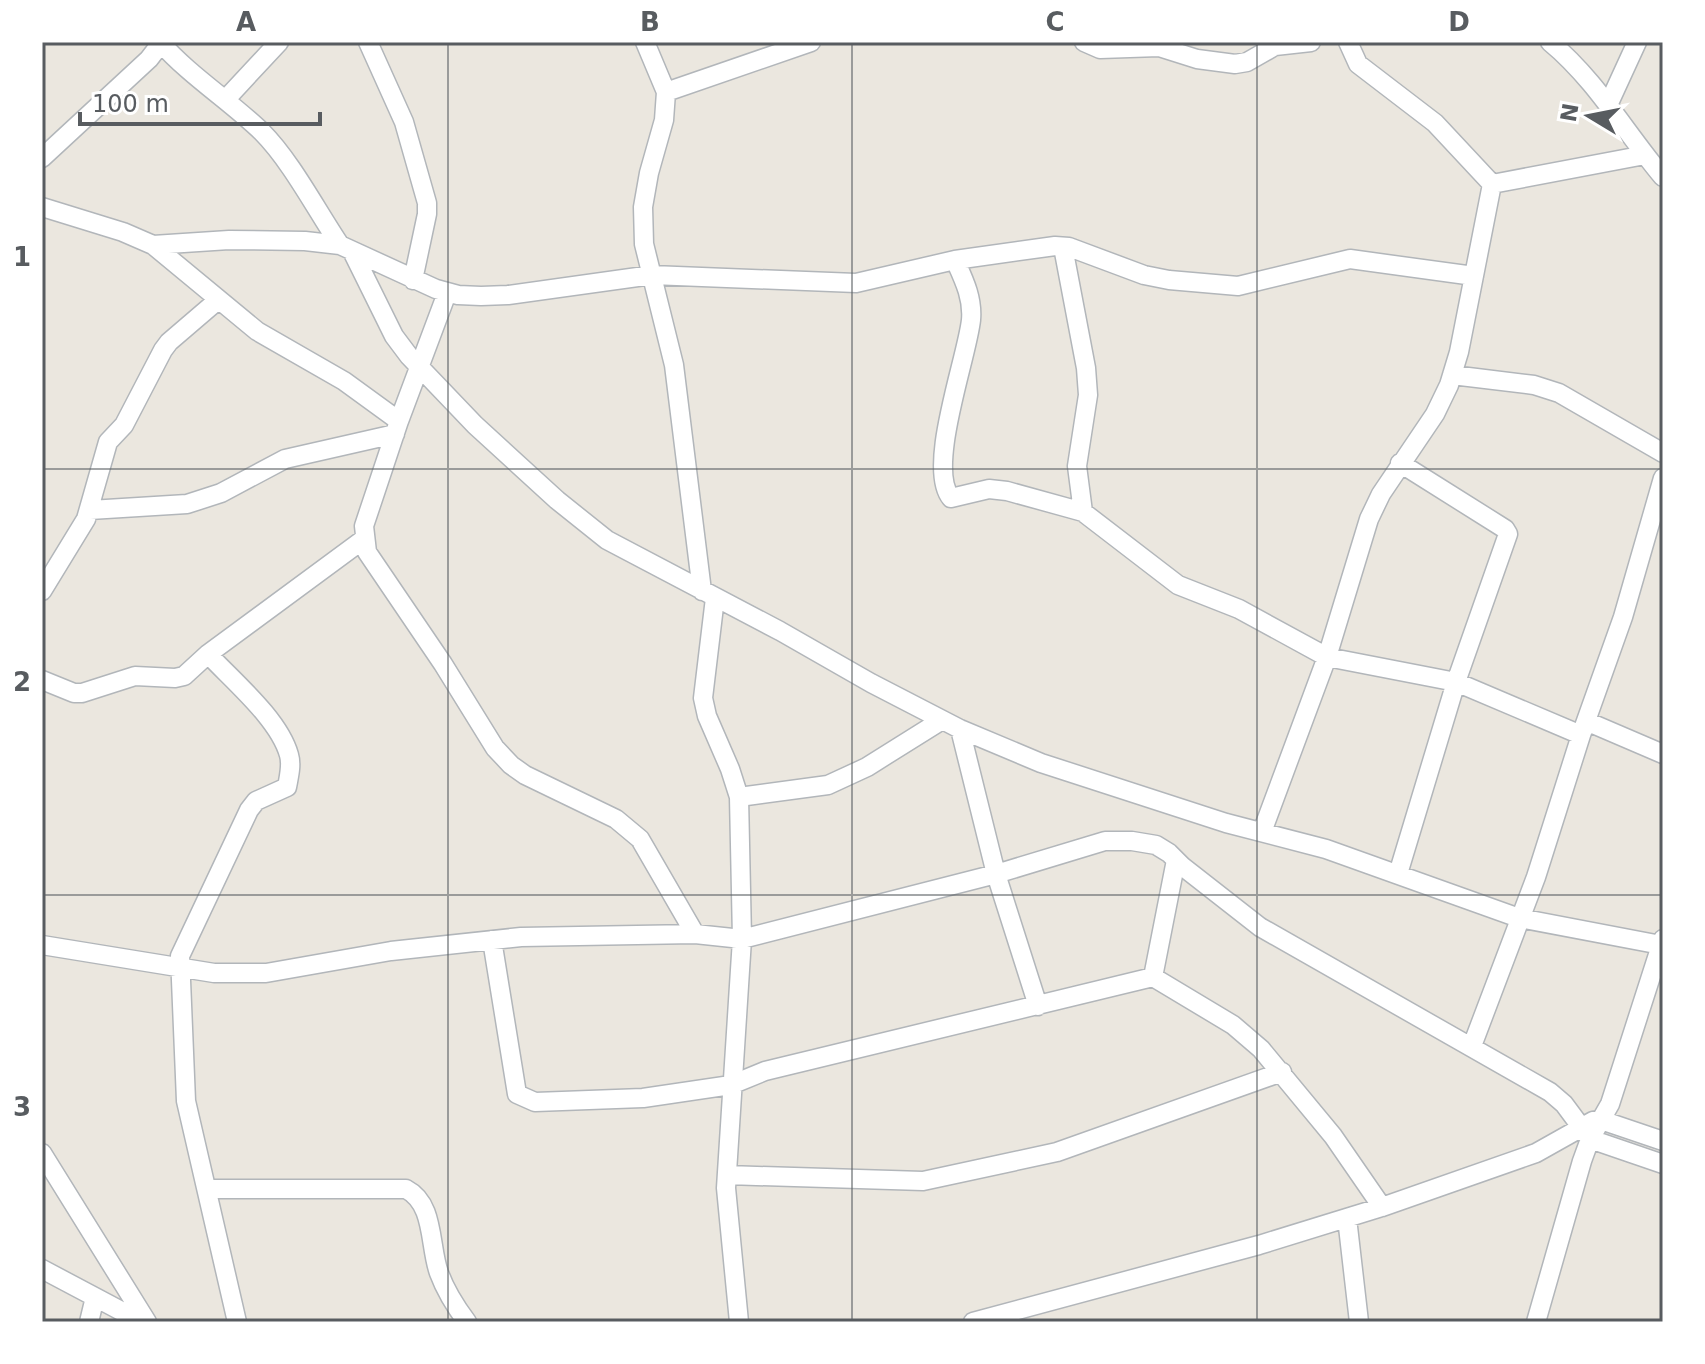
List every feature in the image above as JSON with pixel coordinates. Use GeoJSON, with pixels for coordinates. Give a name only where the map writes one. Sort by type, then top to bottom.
{"type":"FeatureCollection","features":[{"type":"Feature","properties":{"kind":"street"},"geometry":{"type":"LineString","coordinates":[[226,99],[279,42]]}},
{"type":"Feature","properties":{"kind":"street"},"geometry":{"type":"LineString","coordinates":[[368,42],[404,122],[427,203],[413,280]]}},
{"type":"Feature","properties":{"kind":"street"},"geometry":{"type":"LineString","coordinates":[[645,42],[666,92],[664,120],[643,207],[644,244],[674,365],[708,595],[703,698],[739,797],[742,939],[727,1175],[728,1220],[739,1322]]}},
{"type":"Feature","properties":{"kind":"street"},"geometry":{"type":"LineString","coordinates":[[666,92],[811,42]]}},
{"type":"Feature","properties":{"kind":"street"},"geometry":{"type":"LineString","coordinates":[[1084,42],[1100,49],[1159,47],[1197,59],[1235,64],[1247,62],[1275,46],[1311,42]]}},
{"type":"Feature","properties":{"kind":"street"},"geometry":{"type":"LineString","coordinates":[[1348,42],[1358,64],[1435,123],[1492,184]]}},
{"type":"Feature","properties":{"kind":"street"},"geometry":{"type":"LineString","coordinates":[[1550,42],[1609,103],[1663,177]]}},
{"type":"Feature","properties":{"kind":"street"},"geometry":{"type":"LineString","coordinates":[[1609,103],[1637,42]]}},
{"type":"Feature","properties":{"kind":"street"},"geometry":{"type":"LineString","coordinates":[[42,158],[161,43],[171,55],[226,99],[275,147],[346,248],[394,336],[421,368],[475,425],[607,540],[942,720],[1041,763],[1326,849],[1519,918],[1662,942],[1610,1104],[1601,1120]]}},
{"type":"Feature","properties":{"kind":"street"},"geometry":{"type":"LineString","coordinates":[[1492,184],[1645,155]]}},
{"type":"Feature","properties":{"kind":"street"},"geometry":{"type":"LineString","coordinates":[[1262,832],[1327,657],[1369,519],[1400,463],[1435,414],[1452,375],[1492,184]]}},
{"type":"Feature","properties":{"kind":"street"},"geometry":{"type":"LineString","coordinates":[[42,207],[123,232],[153,245],[257,331],[344,381],[397,427]]}},
{"type":"Feature","properties":{"kind":"street"},"geometry":{"type":"LineString","coordinates":[[153,245],[229,240],[305,241],[346,248],[447,293],[508,295],[652,275],[843,284],[955,260],[1063,247],[1144,275],[1238,286],[1350,259],[1474,276]]}},
{"type":"Feature","properties":{"kind":"street"},"geometry":{"type":"LineString","coordinates":[[1063,247],[1086,368],[1088,395],[1077,466],[1083,512]]}},
{"type":"Feature","properties":{"kind":"street"},"geometry":{"type":"LineString","coordinates":[[955,260],[969,291],[971,320],[944,443],[943,467],[947,494],[955,498],[989,489],[1007,491],[1083,512],[1178,585],[1239,609],[1327,657],[1456,682],[1663,754]]}},
{"type":"Feature","properties":{"kind":"street"},"geometry":{"type":"LineString","coordinates":[[447,293],[364,526],[367,552],[495,748],[525,775],[616,819],[632,831],[640,839],[695,934]]}},
{"type":"Feature","properties":{"kind":"street"},"geometry":{"type":"LineString","coordinates":[[42,591],[90,510],[104,450],[124,425],[163,350],[218,300]]}},
{"type":"Feature","properties":{"kind":"street"},"geometry":{"type":"LineString","coordinates":[[1452,375],[1534,385],[1559,393],[1663,453]]}},
{"type":"Feature","properties":{"kind":"street"},"geometry":{"type":"LineString","coordinates":[[90,510],[187,504],[221,493],[285,459],[397,427]]}},
{"type":"Feature","properties":{"kind":"street"},"geometry":{"type":"LineString","coordinates":[[1398,874],[1456,682],[1508,534],[1505,529],[1400,463]]}},
{"type":"Feature","properties":{"kind":"street"},"geometry":{"type":"LineString","coordinates":[[1472,1046],[1536,877],[1583,728],[1623,617],[1663,478]]}},
{"type":"Feature","properties":{"kind":"street"},"geometry":{"type":"LineString","coordinates":[[42,680],[74,693],[82,693],[135,676],[184,676],[208,654],[364,539]]}},
{"type":"Feature","properties":{"kind":"street"},"geometry":{"type":"LineString","coordinates":[[208,654],[276,730],[288,753],[290,765],[287,787],[256,801],[249,810],[180,956],[186,1101],[237,1322]]}},
{"type":"Feature","properties":{"kind":"street"},"geometry":{"type":"LineString","coordinates":[[739,797],[828,785],[867,767],[942,720]]}},
{"type":"Feature","properties":{"kind":"street"},"geometry":{"type":"LineString","coordinates":[[960,729],[996,874],[1038,1006]]}},
{"type":"Feature","properties":{"kind":"street"},"geometry":{"type":"LineString","coordinates":[[42,945],[214,973],[266,973],[391,951],[521,937],[695,934],[742,939],[996,874],[1105,841],[1132,841],[1156,845],[1260,927],[1550,1092],[1564,1104],[1584,1134],[1663,1164]]}},
{"type":"Feature","properties":{"kind":"street"},"geometry":{"type":"LineString","coordinates":[[1153,977],[1176,860]]}},
{"type":"Feature","properties":{"kind":"street"},"geometry":{"type":"LineString","coordinates":[[492,940],[517,1094],[535,1102],[643,1098],[731,1085],[765,1071],[1153,977],[1233,1025],[1261,1049],[1333,1136],[1382,1207]]}},
{"type":"Feature","properties":{"kind":"street"},"geometry":{"type":"LineString","coordinates":[[727,1175],[923,1181],[1057,1152],[1282,1072]]}},
{"type":"Feature","properties":{"kind":"street"},"geometry":{"type":"LineString","coordinates":[[1536,1322],[1587,1122],[1601,1120],[1663,1141]]}},
{"type":"Feature","properties":{"kind":"street"},"geometry":{"type":"LineString","coordinates":[[973,1322],[1259,1245],[1347,1218],[1584,1134]]}},
{"type":"Feature","properties":{"kind":"street"},"geometry":{"type":"LineString","coordinates":[[42,1153],[144,1322]]}},
{"type":"Feature","properties":{"kind":"street"},"geometry":{"type":"LineString","coordinates":[[208,1189],[406,1189],[417,1195],[423,1205],[438,1270],[450,1299],[467,1322]]}},
{"type":"Feature","properties":{"kind":"street"},"geometry":{"type":"LineString","coordinates":[[1347,1218],[1359,1322]]}},
{"type":"Feature","properties":{"kind":"street"},"geometry":{"type":"LineString","coordinates":[[42,1269],[144,1322]]}},
{"type":"Feature","properties":{"kind":"street"},"geometry":{"type":"LineString","coordinates":[[89,1322],[95,1297]]}}]}
